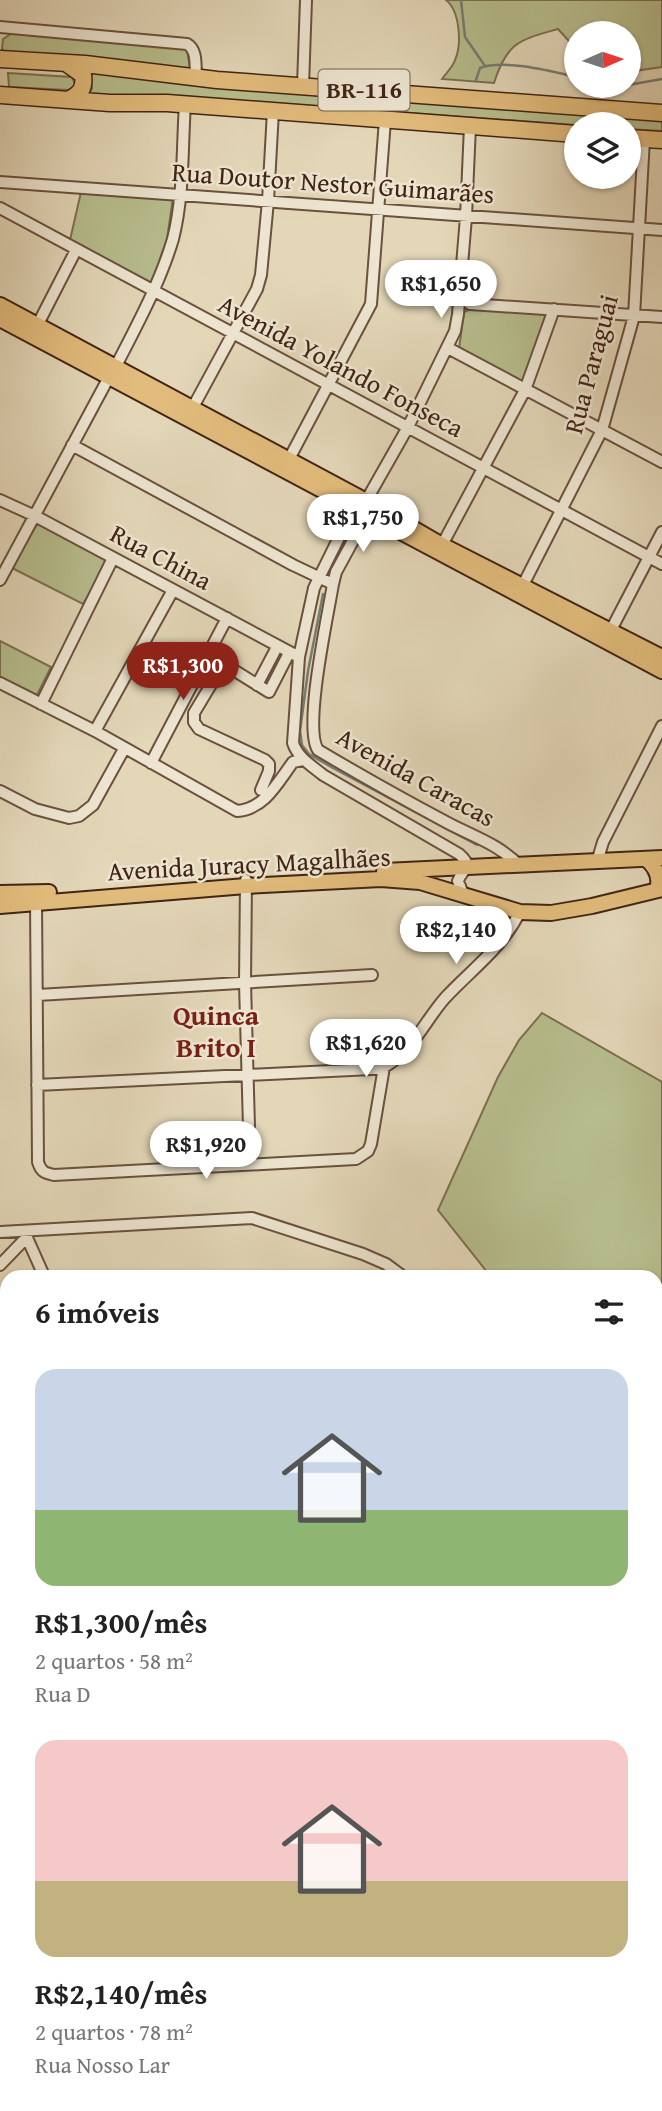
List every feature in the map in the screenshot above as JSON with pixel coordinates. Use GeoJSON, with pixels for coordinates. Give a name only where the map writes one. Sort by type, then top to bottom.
{"type":"FeatureCollection","features":[{"type":"Feature","properties":{"kind":"highway","name":"BR-116"},"geometry":{"type":"LineString","coordinates":[[0,59],[66,63],[195,78],[662,113]]}},
{"type":"Feature","properties":{"kind":"highway"},"geometry":{"type":"LineString","coordinates":[[66,63],[83,75],[84,84],[82,91],[69,100]]}},
{"type":"Feature","properties":{"kind":"highway","name":"BR-116"},"geometry":{"type":"LineString","coordinates":[[0,96],[185,104],[564,133]]}},
{"type":"Feature","properties":{"kind":"highway"},"geometry":{"type":"LineString","coordinates":[[641,139],[662,140]]}},
{"type":"Feature","properties":{"kind":"main road"},"geometry":{"type":"LineString","coordinates":[[0,305],[113,372],[662,671]]}},
{"type":"Feature","properties":{"kind":"main road"},"geometry":{"type":"LineString","coordinates":[[0,319],[192,409],[288,461],[362,508],[523,585],[662,657]]}},
{"type":"Feature","properties":{"kind":"main road","name":"Avenida Juracy Magalhães"},"geometry":{"type":"LineString","coordinates":[[0,906],[401,870],[662,858]]}},
{"type":"Feature","properties":{"kind":"main road"},"geometry":{"type":"LineString","coordinates":[[646,859],[656,871],[659,889]]}},
{"type":"Feature","properties":{"kind":"main road","name":"Avenida Juracy Magalhães"},"geometry":{"type":"LineString","coordinates":[[0,893],[394,879],[420,882],[520,912],[565,911],[659,889]]}},
{"type":"Feature","properties":{"kind":"street"},"geometry":{"type":"LineString","coordinates":[[303,86],[306,0]]}},
{"type":"Feature","properties":{"kind":"street"},"geometry":{"type":"LineString","coordinates":[[0,27],[187,44],[195,54],[195,78]]}},
{"type":"Feature","properties":{"kind":"street"},"geometry":{"type":"LineString","coordinates":[[0,580],[113,372],[153,292],[173,237],[179,195],[185,104]]}},
{"type":"Feature","properties":{"kind":"street"},"geometry":{"type":"LineString","coordinates":[[192,409],[257,289],[261,275],[273,111]]}},
{"type":"Feature","properties":{"kind":"street"},"geometry":{"type":"LineString","coordinates":[[288,461],[371,304],[385,120]]}},
{"type":"Feature","properties":{"kind":"street"},"geometry":{"type":"LineString","coordinates":[[362,508],[408,427],[447,348],[458,314],[470,126]]}},
{"type":"Feature","properties":{"kind":"street","name":"Rua Doutor Nestor Guimarães"},"geometry":{"type":"LineString","coordinates":[[0,182],[662,230]]}},
{"type":"Feature","properties":{"kind":"street","name":"Rua Paraguai"},"geometry":{"type":"LineString","coordinates":[[523,585],[602,430],[634,316],[639,228],[638,189]]}},
{"type":"Feature","properties":{"kind":"street","name":"Avenida Yolando Fonseca"},"geometry":{"type":"LineString","coordinates":[[0,208],[662,564]]}},
{"type":"Feature","properties":{"kind":"street"},"geometry":{"type":"LineString","coordinates":[[37,326],[76,250]]}},
{"type":"Feature","properties":{"kind":"street"},"geometry":{"type":"LineString","coordinates":[[460,293],[463,299],[471,304],[662,317]]}},
{"type":"Feature","properties":{"kind":"street"},"geometry":{"type":"LineString","coordinates":[[458,314],[471,304]]}},
{"type":"Feature","properties":{"kind":"street"},"geometry":{"type":"LineString","coordinates":[[442,545],[525,390],[554,309]]}},
{"type":"Feature","properties":{"kind":"street"},"geometry":{"type":"LineString","coordinates":[[447,348],[662,462]]}},
{"type":"Feature","properties":{"kind":"street"},"geometry":{"type":"LineString","coordinates":[[72,445],[333,584]]}},
{"type":"Feature","properties":{"kind":"street","name":"Rua China"},"geometry":{"type":"LineString","coordinates":[[0,500],[35,516],[294,655]]}},
{"type":"Feature","properties":{"kind":"street","name":"Avenida Caracas"},"geometry":{"type":"LineString","coordinates":[[362,508],[318,577],[294,655],[293,743],[303,760],[353,794],[460,853],[467,868]]}},
{"type":"Feature","properties":{"kind":"street","name":"Avenida Caracas"},"geometry":{"type":"LineString","coordinates":[[362,508],[333,584],[313,716],[313,739],[318,750],[448,823],[505,851],[520,866]]}},
{"type":"Feature","properties":{"kind":"street"},"geometry":{"type":"LineString","coordinates":[[611,630],[662,531]]}},
{"type":"Feature","properties":{"kind":"street"},"geometry":{"type":"LineString","coordinates":[[41,704],[113,558]]}},
{"type":"Feature","properties":{"kind":"street"},"geometry":{"type":"LineString","coordinates":[[95,731],[173,590]]}},
{"type":"Feature","properties":{"kind":"street"},"geometry":{"type":"LineString","coordinates":[[151,763],[227,618]]}},
{"type":"Feature","properties":{"kind":"street"},"geometry":{"type":"LineString","coordinates":[[257,685],[277,647]]}},
{"type":"Feature","properties":{"kind":"street"},"geometry":{"type":"LineString","coordinates":[[261,790],[270,771],[269,764],[199,729],[194,722],[194,713],[221,668],[232,668],[270,692],[294,655]]}},
{"type":"Feature","properties":{"kind":"street"},"geometry":{"type":"LineString","coordinates":[[0,683],[95,731],[237,811],[257,806],[293,762],[303,760]]}},
{"type":"Feature","properties":{"kind":"street"},"geometry":{"type":"LineString","coordinates":[[597,862],[662,726]]}},
{"type":"Feature","properties":{"kind":"street"},"geometry":{"type":"LineString","coordinates":[[0,791],[35,809],[69,818],[79,816],[93,805],[124,749]]}},
{"type":"Feature","properties":{"kind":"street"},"geometry":{"type":"LineString","coordinates":[[463,894],[458,881],[467,868]]}},
{"type":"Feature","properties":{"kind":"street"},"geometry":{"type":"LineString","coordinates":[[246,883],[245,983],[250,1163]]}},
{"type":"Feature","properties":{"kind":"street"},"geometry":{"type":"LineString","coordinates":[[36,902],[38,1162],[45,1174],[356,1158],[368,1151],[371,1144],[384,1067]]}},
{"type":"Feature","properties":{"kind":"street"},"geometry":{"type":"LineString","coordinates":[[37,1085],[384,1067],[396,1061],[409,1049],[446,997],[495,950],[520,912]]}},
{"type":"Feature","properties":{"kind":"street"},"geometry":{"type":"LineString","coordinates":[[38,995],[372,975]]}},
{"type":"Feature","properties":{"kind":"street"},"geometry":{"type":"LineString","coordinates":[[0,1232],[25,1235],[241,1217],[264,1220],[363,1254],[394,1270]]}},
{"type":"Feature","properties":{"kind":"street"},"geometry":{"type":"LineString","coordinates":[[0,1265],[25,1235]]}},
{"type":"Feature","properties":{"kind":"street"},"geometry":{"type":"LineString","coordinates":[[25,1235],[41,1270]]}},
{"type":"Feature","properties":{"kind":"green space"},"geometry":{"type":"Polygon","coordinates":[[[446,0],[662,0],[662,67],[641,70],[641,21],[564,21],[564,36],[558,29],[533,36],[516,45],[504,59],[494,83],[442,79],[454,63],[459,45],[457,20],[446,0]]]}},
{"type":"Feature","properties":{"kind":"green space"},"geometry":{"type":"Polygon","coordinates":[[[14,32],[179,47],[187,50],[190,68],[5,52],[2,49],[3,39],[14,32]]]}},
{"type":"Feature","properties":{"kind":"green space"},"geometry":{"type":"Polygon","coordinates":[[[89,72],[200,86],[564,112],[564,124],[190,97],[88,96],[92,88],[89,72]]]}},
{"type":"Feature","properties":{"kind":"green space"},"geometry":{"type":"Polygon","coordinates":[[[8,73],[72,77],[76,86],[68,90],[9,87],[8,73]]]}},
{"type":"Feature","properties":{"kind":"green space"},"geometry":{"type":"Polygon","coordinates":[[[641,118],[662,119],[662,131],[641,130],[641,118]]]}},
{"type":"Feature","properties":{"kind":"green space"},"geometry":{"type":"Polygon","coordinates":[[[81,192],[173,198],[167,239],[151,285],[70,240],[81,192]]]}},
{"type":"Feature","properties":{"kind":"green space"},"geometry":{"type":"Polygon","coordinates":[[[475,307],[548,314],[523,382],[459,349],[464,312],[475,307]]]}},
{"type":"Feature","properties":{"kind":"green space"},"geometry":{"type":"Polygon","coordinates":[[[38,523],[109,561],[83,604],[10,567],[38,523]]]}},
{"type":"Feature","properties":{"kind":"green space"},"geometry":{"type":"Polygon","coordinates":[[[0,641],[51,667],[37,695],[0,677],[0,641]]]}},
{"type":"Feature","properties":{"kind":"green space"},"geometry":{"type":"Polygon","coordinates":[[[542,1013],[662,1082],[662,1270],[485,1270],[438,1210],[498,1077],[519,1040],[542,1013]]]}},
{"type":"Feature","properties":{"kind":"waterway"},"geometry":{"type":"LineString","coordinates":[[461,0],[465,37],[485,66]]}},
{"type":"Feature","properties":{"kind":"waterway"},"geometry":{"type":"LineString","coordinates":[[476,80],[480,68],[501,65],[564,75]]}},
{"type":"Feature","properties":{"kind":"waterway"},"geometry":{"type":"LineString","coordinates":[[641,83],[662,79]]}},
{"type":"Feature","properties":{"kind":"waterway"},"geometry":{"type":"LineString","coordinates":[[323,594],[308,671],[300,731],[302,745],[309,754],[333,768],[477,845]]}},
{"type":"Feature","properties":{"kind":"district","name":"Quinca Brito I"},"geometry":{"type":"Point","coordinates":[216,1031]}}]}
